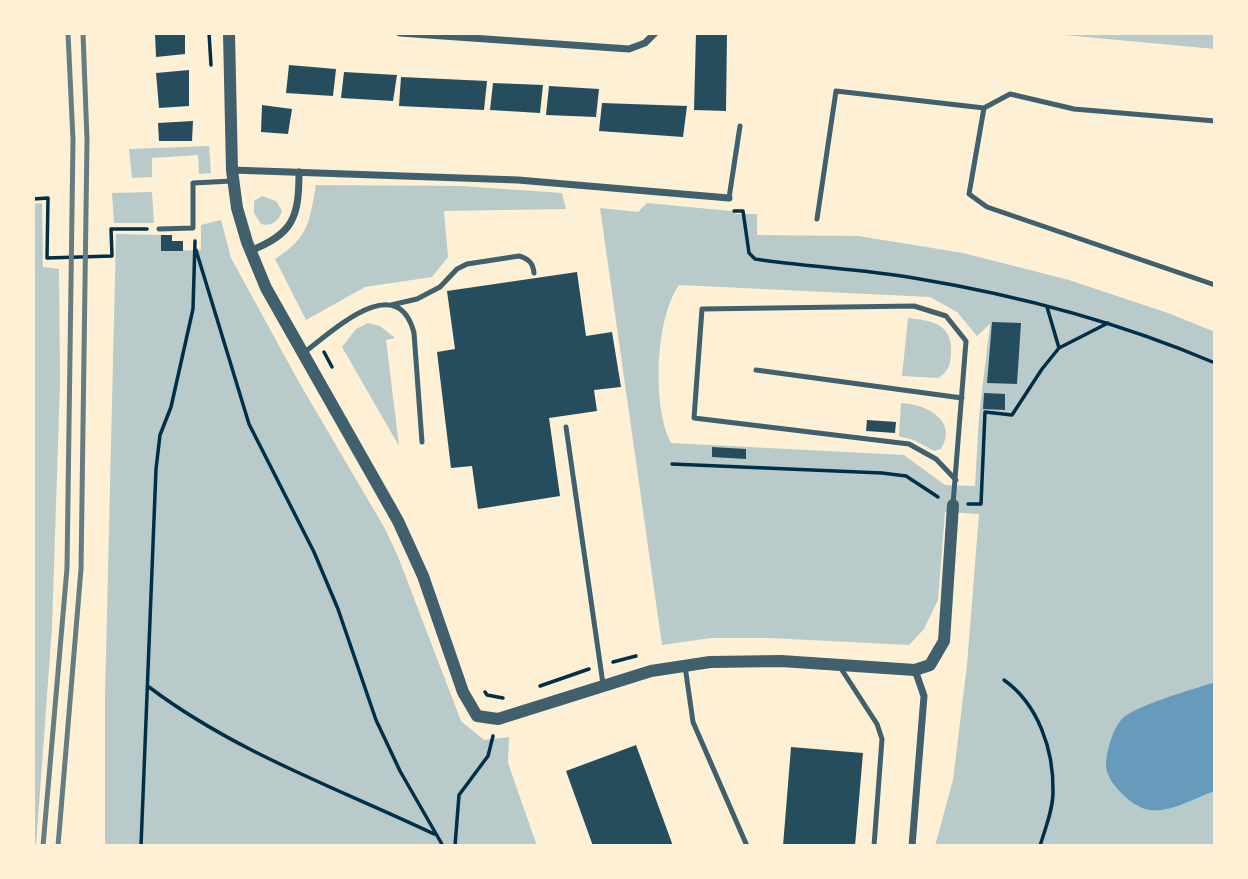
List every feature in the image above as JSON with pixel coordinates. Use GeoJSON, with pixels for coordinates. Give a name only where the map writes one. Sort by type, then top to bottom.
{"type":"FeatureCollection","features":[{"type":"Feature","properties":{"kind":"street"},"geometry":{"type":"LineString","coordinates":[[229,33],[232,176],[237,208],[250,251],[266,288],[302,354],[398,521],[423,576],[463,692],[477,716],[498,719],[651,671],[685,666],[781,661],[915,670],[930,664],[944,641],[953,505]]}},
{"type":"Feature","properties":{"kind":"street"},"geometry":{"type":"LineString","coordinates":[[400,33],[629,49],[645,43],[655,33]]}},
{"type":"Feature","properties":{"kind":"street"},"geometry":{"type":"LineString","coordinates":[[232,176],[299,173],[518,180],[729,198]]}},
{"type":"Feature","properties":{"kind":"street"},"geometry":{"type":"LineString","coordinates":[[250,251],[284,234],[293,217],[299,195],[299,173]]}},
{"type":"Feature","properties":{"kind":"street"},"geometry":{"type":"LineString","coordinates":[[912,846],[924,696],[915,670]]}},
{"type":"Feature","properties":{"kind":"lane"},"geometry":{"type":"LineString","coordinates":[[817,219],[836,91],[984,108],[1010,94],[1074,109],[1215,121]]}},
{"type":"Feature","properties":{"kind":"lane"},"geometry":{"type":"LineString","coordinates":[[984,108],[969,194],[987,207],[1215,285]]}},
{"type":"Feature","properties":{"kind":"lane"},"geometry":{"type":"LineString","coordinates":[[729,198],[740,126]]}},
{"type":"Feature","properties":{"kind":"lane"},"geometry":{"type":"LineString","coordinates":[[159,229],[193,228],[192,183],[232,176]]}},
{"type":"Feature","properties":{"kind":"lane"},"geometry":{"type":"LineString","coordinates":[[302,354],[364,309],[417,299],[440,287],[457,269],[467,264],[519,256],[527,258],[533,265],[534,273]]}},
{"type":"Feature","properties":{"kind":"lane"},"geometry":{"type":"LineString","coordinates":[[391,305],[404,311],[414,332],[422,442]]}},
{"type":"Feature","properties":{"kind":"lane"},"geometry":{"type":"LineString","coordinates":[[953,505],[956,480],[966,341],[946,316],[914,306],[702,309],[694,418],[909,444],[936,459],[956,480]]}},
{"type":"Feature","properties":{"kind":"lane"},"geometry":{"type":"LineString","coordinates":[[756,370],[962,398]]}},
{"type":"Feature","properties":{"kind":"lane"},"geometry":{"type":"LineString","coordinates":[[566,427],[603,687]]}},
{"type":"Feature","properties":{"kind":"lane"},"geometry":{"type":"LineString","coordinates":[[838,665],[877,724],[883,739],[874,846]]}},
{"type":"Feature","properties":{"kind":"lane"},"geometry":{"type":"LineString","coordinates":[[685,666],[693,722],[747,846]]}},
{"type":"Feature","properties":{"kind":"path"},"geometry":{"type":"LineString","coordinates":[[33,198],[48,198],[47,258],[112,256],[111,229],[148,229]]}},
{"type":"Feature","properties":{"kind":"path"},"geometry":{"type":"LineString","coordinates":[[729,198],[743,211],[749,253],[755,259],[913,278],[1047,306],[1162,340],[1215,363]]}},
{"type":"Feature","properties":{"kind":"path"},"geometry":{"type":"LineString","coordinates":[[141,846],[156,469],[160,435],[171,407],[193,309],[195,250],[249,424],[314,552],[338,609],[376,720],[400,771],[443,846]]}},
{"type":"Feature","properties":{"kind":"path"},"geometry":{"type":"LineString","coordinates":[[1047,306],[1059,348]]}},
{"type":"Feature","properties":{"kind":"path"},"geometry":{"type":"LineString","coordinates":[[671,464],[906,476],[953,505],[981,504],[985,412],[1012,415],[1059,348],[1108,323]]}},
{"type":"Feature","properties":{"kind":"path"},"geometry":{"type":"LineString","coordinates":[[1004,680],[1018,690],[1046,736],[1054,793],[1040,846]]}},
{"type":"Feature","properties":{"kind":"path"},"geometry":{"type":"LineString","coordinates":[[148,686],[169,702],[245,748],[295,773],[435,834]]}},
{"type":"Feature","properties":{"kind":"path"},"geometry":{"type":"LineString","coordinates":[[455,846],[459,795],[488,756],[498,719]]}},
{"type":"Feature","properties":{"kind":"shaded area"},"geometry":{"type":"Polygon","coordinates":[[[1053,33],[1215,33],[1215,49],[1053,34],[1053,33]]]}},
{"type":"Feature","properties":{"kind":"shaded area"},"geometry":{"type":"Polygon","coordinates":[[[209,146],[211,173],[199,174],[198,155],[152,158],[152,177],[132,178],[129,149],[209,146]]]}},
{"type":"Feature","properties":{"kind":"shaded area"},"geometry":{"type":"Polygon","coordinates":[[[316,185],[461,186],[562,193],[566,209],[444,211],[448,257],[432,277],[365,287],[306,320],[275,259],[295,244],[306,228],[316,185]]]}},
{"type":"Feature","properties":{"kind":"shaded area"},"geometry":{"type":"Polygon","coordinates":[[[152,192],[154,223],[114,223],[112,193],[152,192]]]}},
{"type":"Feature","properties":{"kind":"shaded area"},"geometry":{"type":"Polygon","coordinates":[[[262,196],[276,201],[282,211],[271,224],[261,224],[254,213],[254,201],[262,196]]]}},
{"type":"Feature","properties":{"kind":"shaded area"},"geometry":{"type":"Polygon","coordinates":[[[42,203],[43,267],[59,269],[60,382],[52,627],[36,846],[33,846],[33,204],[42,203]]]}},
{"type":"Feature","properties":{"kind":"shaded area"},"geometry":{"type":"Polygon","coordinates":[[[647,203],[757,214],[757,235],[858,236],[963,253],[1069,280],[1168,313],[1215,332],[1215,846],[935,846],[953,780],[967,665],[979,514],[945,512],[938,600],[924,629],[909,645],[711,638],[662,645],[600,208],[638,212],[647,203]],[[679,285],[665,319],[659,363],[661,407],[671,443],[904,455],[945,485],[975,486],[979,416],[990,324],[977,336],[957,312],[930,297],[679,285]]]}},
{"type":"Feature","properties":{"kind":"shaded area"},"geometry":{"type":"Polygon","coordinates":[[[221,220],[231,258],[397,554],[461,721],[484,740],[509,737],[508,763],[537,846],[105,846],[105,697],[116,234],[161,235],[161,251],[201,250],[201,225],[221,220]]]}},
{"type":"Feature","properties":{"kind":"shaded area"},"geometry":{"type":"Polygon","coordinates":[[[908,318],[934,323],[945,330],[949,337],[950,362],[946,371],[938,378],[902,376],[908,318]]]}},
{"type":"Feature","properties":{"kind":"shaded area"},"geometry":{"type":"Polygon","coordinates":[[[368,323],[380,326],[395,338],[386,340],[399,446],[342,347],[356,329],[368,323]]]}},
{"type":"Feature","properties":{"kind":"shaded area"},"geometry":{"type":"Polygon","coordinates":[[[901,403],[929,410],[943,422],[946,430],[941,449],[934,451],[914,440],[899,436],[901,403]]]}},
{"type":"Feature","properties":{"kind":"water"},"geometry":{"type":"Polygon","coordinates":[[[1215,682],[1215,791],[1166,809],[1149,810],[1135,804],[1116,787],[1107,773],[1108,748],[1121,720],[1138,709],[1165,698],[1215,682]]]}},
{"type":"Feature","properties":{"kind":"building"},"geometry":{"type":"Polygon","coordinates":[[[155,33],[185,33],[185,54],[156,57],[155,33]]]}},
{"type":"Feature","properties":{"kind":"building"},"geometry":{"type":"Polygon","coordinates":[[[696,33],[727,33],[726,111],[694,110],[696,33]]]}},
{"type":"Feature","properties":{"kind":"building"},"geometry":{"type":"Polygon","coordinates":[[[289,65],[336,69],[333,96],[286,93],[289,65]]]}},
{"type":"Feature","properties":{"kind":"building"},"geometry":{"type":"Polygon","coordinates":[[[189,70],[189,106],[159,108],[156,73],[189,70]]]}},
{"type":"Feature","properties":{"kind":"building"},"geometry":{"type":"Polygon","coordinates":[[[344,72],[397,75],[393,101],[341,98],[344,72]]]}},
{"type":"Feature","properties":{"kind":"building"},"geometry":{"type":"Polygon","coordinates":[[[401,77],[487,81],[484,110],[399,106],[401,77]]]}},
{"type":"Feature","properties":{"kind":"building"},"geometry":{"type":"Polygon","coordinates":[[[493,83],[543,85],[540,113],[490,110],[493,83]]]}},
{"type":"Feature","properties":{"kind":"building"},"geometry":{"type":"Polygon","coordinates":[[[549,86],[599,89],[596,117],[546,115],[549,86]]]}},
{"type":"Feature","properties":{"kind":"building"},"geometry":{"type":"Polygon","coordinates":[[[602,103],[687,106],[683,137],[599,131],[602,103]]]}},
{"type":"Feature","properties":{"kind":"building"},"geometry":{"type":"Polygon","coordinates":[[[262,105],[292,109],[288,134],[261,132],[262,105]]]}},
{"type":"Feature","properties":{"kind":"building"},"geometry":{"type":"Polygon","coordinates":[[[193,121],[192,141],[159,141],[158,123],[193,121]]]}},
{"type":"Feature","properties":{"kind":"building"},"geometry":{"type":"Polygon","coordinates":[[[161,235],[172,235],[172,241],[183,241],[183,251],[161,251],[161,235]]]}},
{"type":"Feature","properties":{"kind":"building"},"geometry":{"type":"Polygon","coordinates":[[[577,272],[586,336],[612,332],[621,387],[594,390],[597,411],[549,418],[560,496],[478,509],[472,466],[451,468],[437,352],[455,349],[447,291],[577,272]]]}},
{"type":"Feature","properties":{"kind":"building"},"geometry":{"type":"Polygon","coordinates":[[[992,322],[1021,323],[1017,384],[987,383],[992,322]]]}},
{"type":"Feature","properties":{"kind":"building"},"geometry":{"type":"Polygon","coordinates":[[[984,393],[1005,394],[1005,410],[983,409],[984,393]]]}},
{"type":"Feature","properties":{"kind":"building"},"geometry":{"type":"Polygon","coordinates":[[[867,420],[896,422],[895,433],[866,431],[867,420]]]}},
{"type":"Feature","properties":{"kind":"building"},"geometry":{"type":"Polygon","coordinates":[[[712,447],[746,449],[746,459],[712,457],[712,447]]]}},
{"type":"Feature","properties":{"kind":"building"},"geometry":{"type":"Polygon","coordinates":[[[636,745],[673,846],[593,846],[566,771],[636,745]]]}},
{"type":"Feature","properties":{"kind":"building"},"geometry":{"type":"Polygon","coordinates":[[[791,747],[863,753],[855,846],[783,846],[791,747]]]}},
{"type":"Feature","properties":{"kind":"railway"},"geometry":{"type":"LineString","coordinates":[[43,846],[67,568],[73,140],[68,33]]}},
{"type":"Feature","properties":{"kind":"railway"},"geometry":{"type":"LineString","coordinates":[[58,846],[81,569],[87,140],[83,33]]}}]}
